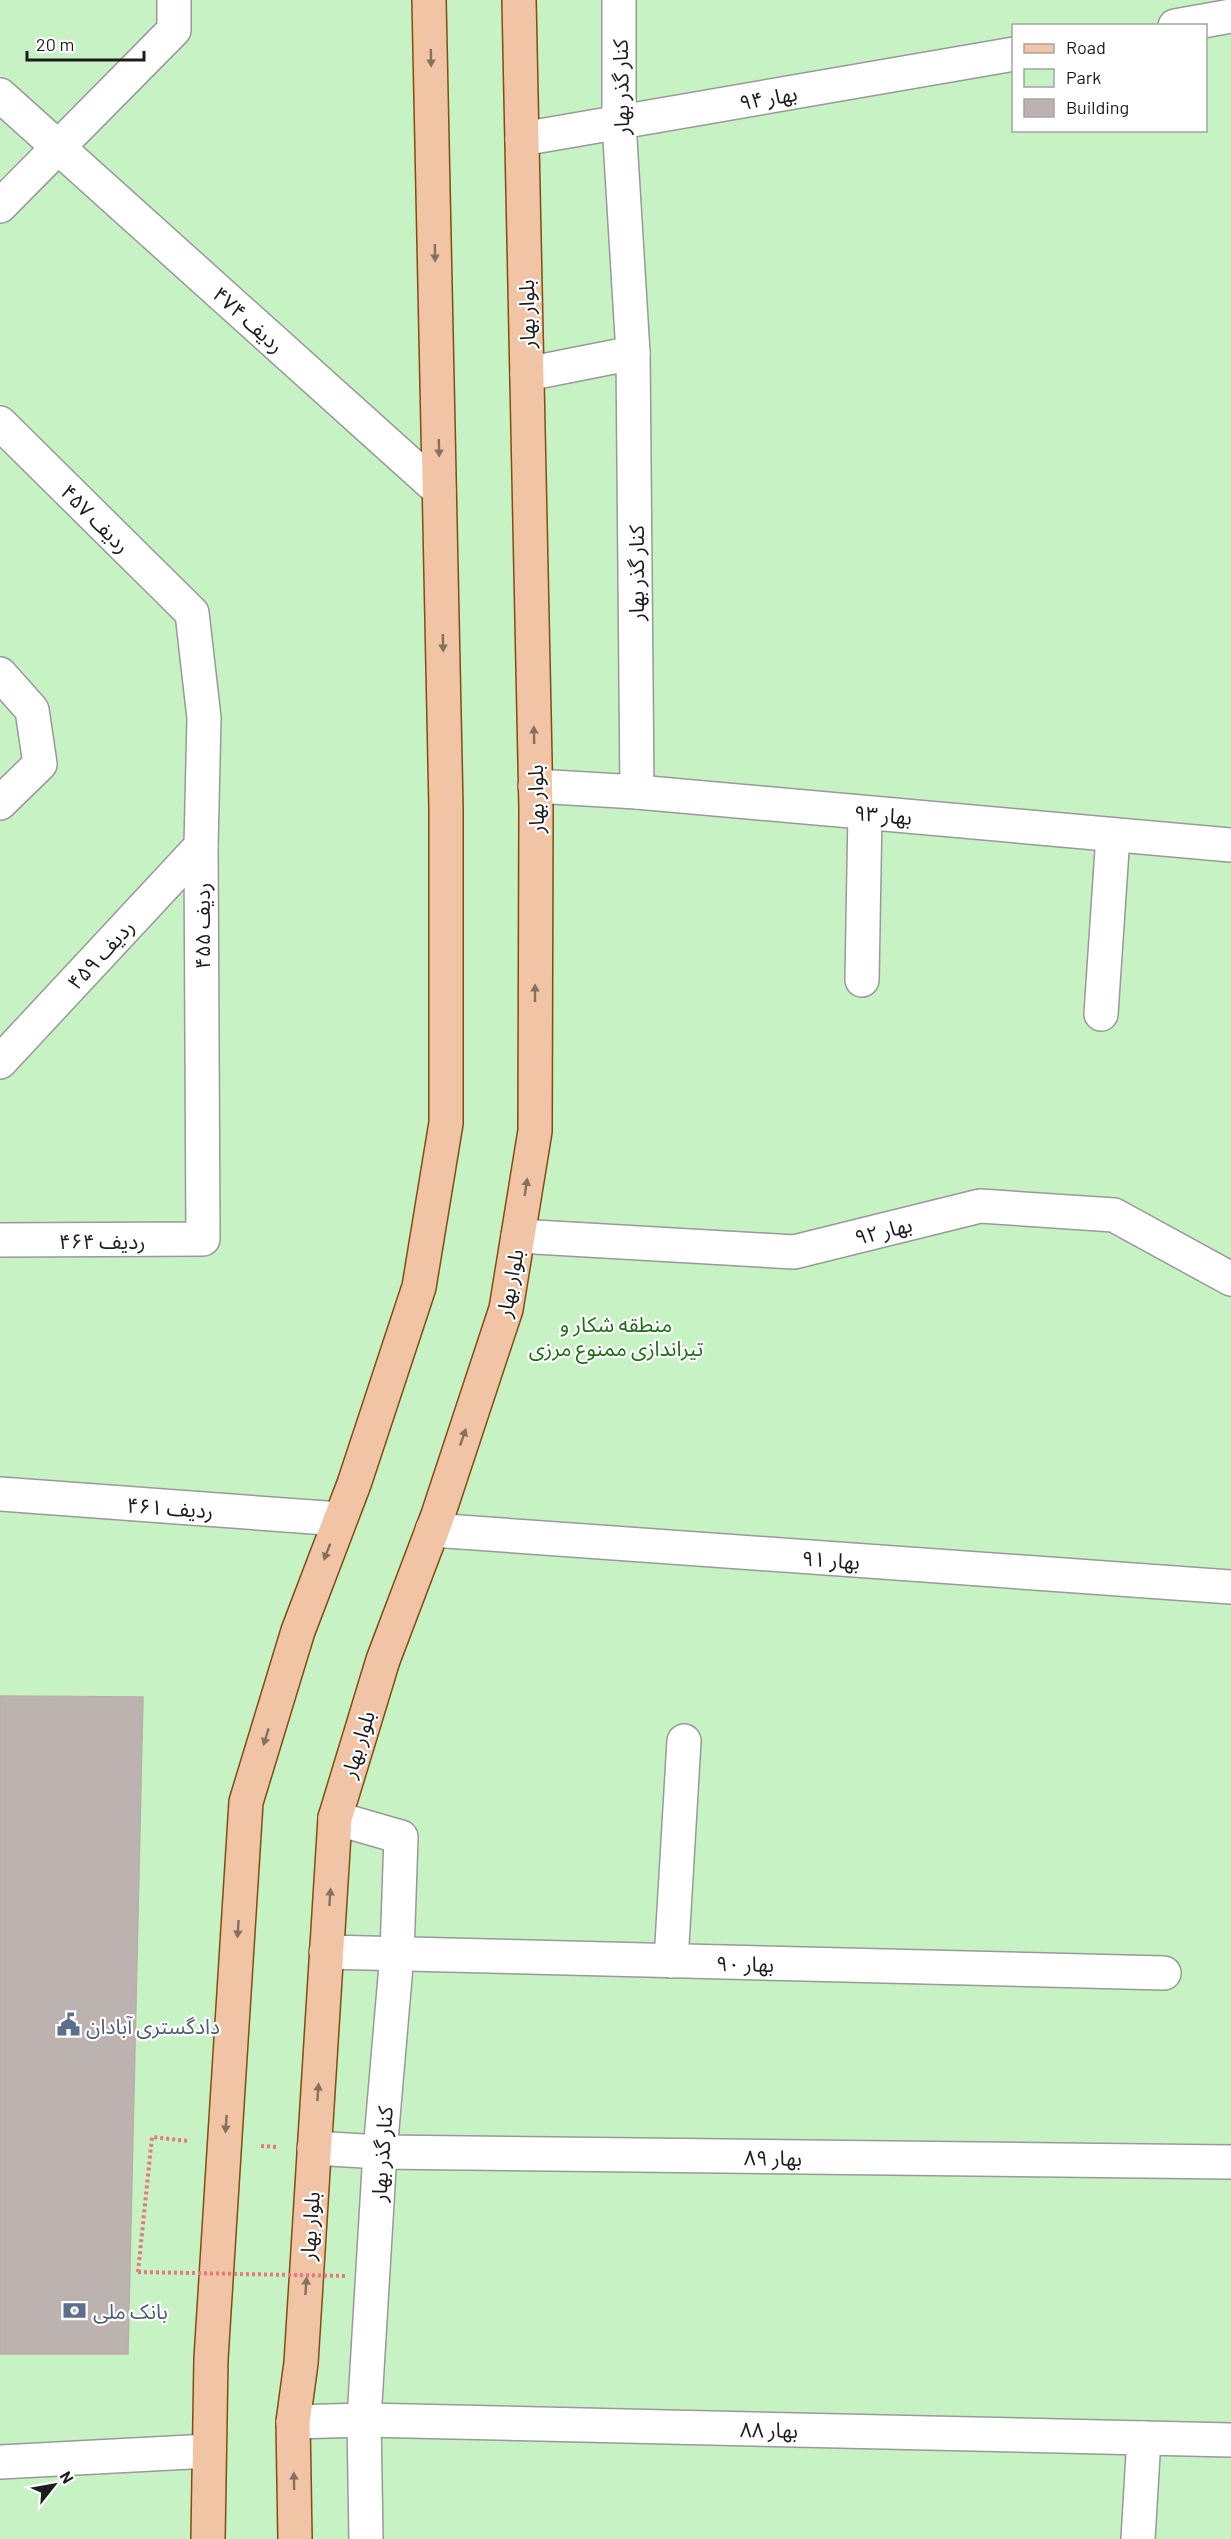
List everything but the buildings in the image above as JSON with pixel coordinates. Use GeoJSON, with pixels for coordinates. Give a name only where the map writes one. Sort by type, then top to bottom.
{"type":"FeatureCollection","features":[{"type":"Feature","properties":{"kind":"main road"},"geometry":{"type":"LineString","coordinates":[[208,2539],[211,2359],[246,1802],[298,1631],[340,1519],[419,1287],[446,1123],[446,809],[429,0]]}},
{"type":"Feature","properties":{"kind":"main road","name":"بلوار بهار"},"geometry":{"type":"LineString","coordinates":[[295,2539],[293,2422],[301,2363],[335,1818],[383,1660],[432,1530],[506,1309],[534,1131],[535,786],[519,0]]}},
{"type":"Feature","properties":{"kind":"street"},"geometry":{"type":"LineString","coordinates":[[0,206],[174,30],[174,0]]}},
{"type":"Feature","properties":{"kind":"street","name":"کنار گذر بهار"},"geometry":{"type":"LineString","coordinates":[[619,0],[619,123],[633,353],[637,792]]}},
{"type":"Feature","properties":{"kind":"street"},"geometry":{"type":"LineString","coordinates":[[1186,24],[1231,16]]}},
{"type":"Feature","properties":{"kind":"street","name":"بهار ۹۴"},"geometry":{"type":"LineString","coordinates":[[522,139],[1012,54]]}},
{"type":"Feature","properties":{"kind":"street","name":"ردیف ۴۷۴"},"geometry":{"type":"LineString","coordinates":[[0,95],[440,490]]}},
{"type":"Feature","properties":{"kind":"street"},"geometry":{"type":"LineString","coordinates":[[527,374],[633,353]]}},
{"type":"Feature","properties":{"kind":"street","name":"ردیف ۴۵۷"},"geometry":{"type":"LineString","coordinates":[[0,423],[192,613]]}},
{"type":"Feature","properties":{"kind":"street","name":"ردیف ۴۵۵"},"geometry":{"type":"LineString","coordinates":[[192,613],[204,718],[201,846],[203,1239]]}},
{"type":"Feature","properties":{"kind":"street"},"geometry":{"type":"LineString","coordinates":[[0,675],[32,710],[40,764],[0,803]]}},
{"type":"Feature","properties":{"kind":"street","name":"بهار ۹۳"},"geometry":{"type":"LineString","coordinates":[[535,786],[637,792],[1231,845]]}},
{"type":"Feature","properties":{"kind":"street"},"geometry":{"type":"LineString","coordinates":[[862,980],[865,813]]}},
{"type":"Feature","properties":{"kind":"street"},"geometry":{"type":"LineString","coordinates":[[1101,1014],[1113,835]]}},
{"type":"Feature","properties":{"kind":"street","name":"ردیف ۴۵۹"},"geometry":{"type":"LineString","coordinates":[[0,1062],[201,846]]}},
{"type":"Feature","properties":{"kind":"street","name":"بهار ۹۲"},"geometry":{"type":"LineString","coordinates":[[518,1236],[794,1252],[980,1206],[1114,1215],[1231,1279]]}},
{"type":"Feature","properties":{"kind":"street","name":"ردیف ۴۶۴"},"geometry":{"type":"LineString","coordinates":[[0,1240],[203,1239]]}},
{"type":"Feature","properties":{"kind":"street","name":"ردیف ۴۶۱"},"geometry":{"type":"LineString","coordinates":[[0,1494],[340,1519]]}},
{"type":"Feature","properties":{"kind":"street","name":"بهار ۹۱"},"geometry":{"type":"LineString","coordinates":[[432,1530],[1231,1587]]}},
{"type":"Feature","properties":{"kind":"street"},"geometry":{"type":"LineString","coordinates":[[671,1961],[684,1741]]}},
{"type":"Feature","properties":{"kind":"street","name":"کنار گذر بهار"},"geometry":{"type":"LineString","coordinates":[[335,1818],[401,1837],[397,1954],[380,2152],[364,2420],[366,2539]]}},
{"type":"Feature","properties":{"kind":"street","name":"بهار ۹۰"},"geometry":{"type":"LineString","coordinates":[[326,1952],[1164,1973]]}},
{"type":"Feature","properties":{"kind":"street","name":"بهار ۸۹"},"geometry":{"type":"LineString","coordinates":[[314,2148],[380,2152],[1231,2162]]}},
{"type":"Feature","properties":{"kind":"street","name":"بهار ۸۸"},"geometry":{"type":"LineString","coordinates":[[293,2422],[364,2420],[1231,2440]]}},
{"type":"Feature","properties":{"kind":"street"},"geometry":{"type":"LineString","coordinates":[[1138,2539],[1144,2438]]}},
{"type":"Feature","properties":{"kind":"street"},"geometry":{"type":"LineString","coordinates":[[0,2462],[210,2451]]}},
{"type":"Feature","properties":{"kind":"path"},"geometry":{"type":"LineString","coordinates":[[152,2137],[138,2272],[346,2276]]}},
{"type":"Feature","properties":{"kind":"green space","name":"منطقه شکار و تیراندازی ممنوع مرزی"},"geometry":{"type":"Polygon","coordinates":[[[0,0],[1231,0],[1231,2539],[0,2539],[0,0]]]}},
{"type":"Feature","properties":{"kind":"place","name":"دادگستری آبادان"},"geometry":{"type":"Point","coordinates":[68,2025]}},
{"type":"Feature","properties":{"kind":"place","name":"بانک ملی"},"geometry":{"type":"Point","coordinates":[75,2310]}}]}
